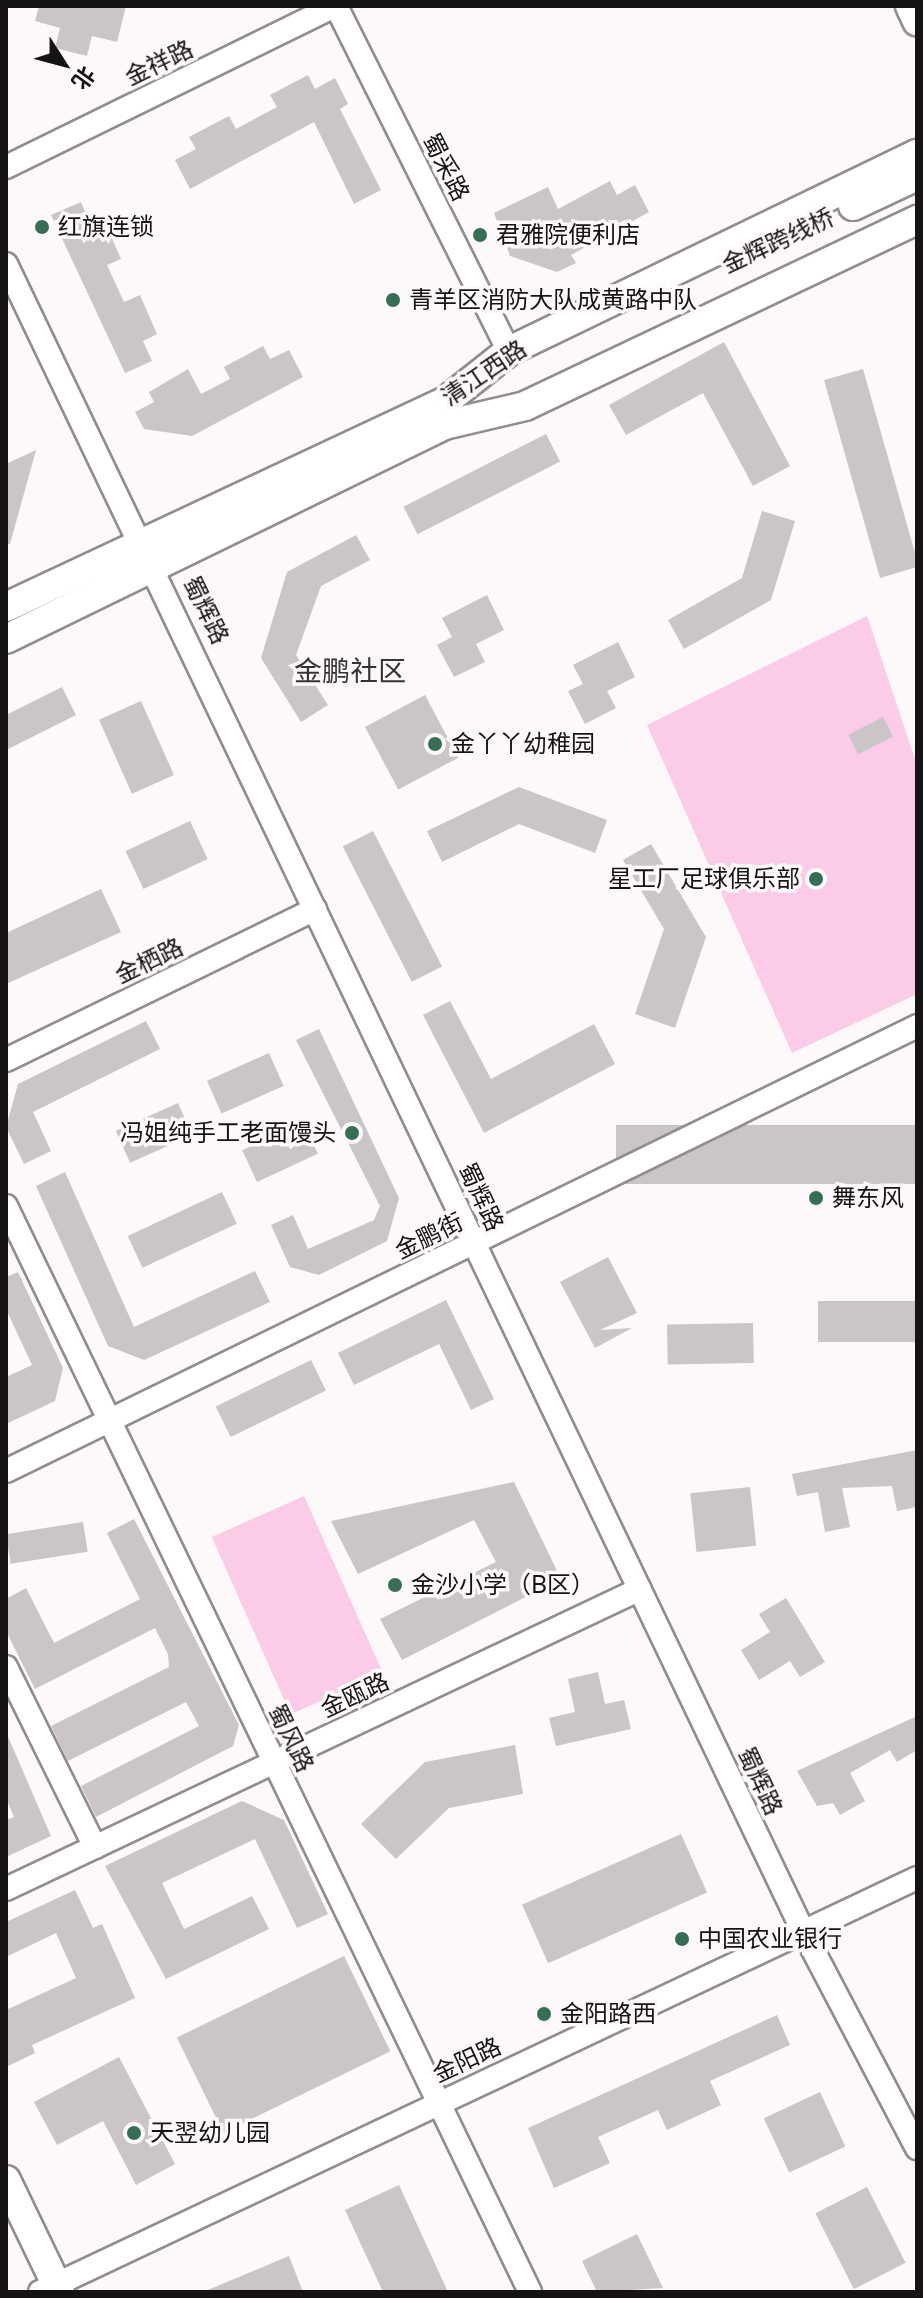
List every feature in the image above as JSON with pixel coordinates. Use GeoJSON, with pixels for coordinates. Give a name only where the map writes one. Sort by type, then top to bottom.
{"type":"FeatureCollection","features":[{"type":"Feature","properties":{"kind":"main road"},"geometry":{"type":"LineString","coordinates":[[910,6],[917,21]]}},
{"type":"Feature","properties":{"kind":"main road","name":"清江西路"},"geometry":{"type":"LineString","coordinates":[[512,370],[917,154]]}},
{"type":"Feature","properties":{"kind":"main road","name":"金辉跨线桥"},"geometry":{"type":"LineString","coordinates":[[512,370],[917,176]]}},
{"type":"Feature","properties":{"kind":"main road","name":"金辉跨线桥"},"geometry":{"type":"LineString","coordinates":[[512,370],[917,200]]}},
{"type":"Feature","properties":{"kind":"main road","name":"清江西路"},"geometry":{"type":"LineString","coordinates":[[6,607],[144,542],[445,413],[525,406],[917,220]]}},
{"type":"Feature","properties":{"kind":"main road"},"geometry":{"type":"LineString","coordinates":[[445,413],[512,370]]}},
{"type":"Feature","properties":{"kind":"main road","name":"清江西路"},"geometry":{"type":"LineString","coordinates":[[6,639],[156,568],[445,413]]}},
{"type":"Feature","properties":{"kind":"main road"},"geometry":{"type":"LineString","coordinates":[[6,2180],[52,2289]]}},
{"type":"Feature","properties":{"kind":"street","name":"金祥路"},"geometry":{"type":"LineString","coordinates":[[6,167],[336,6]]}},
{"type":"Feature","properties":{"kind":"street","name":"蜀采路"},"geometry":{"type":"LineString","coordinates":[[336,6],[512,370]]}},
{"type":"Feature","properties":{"kind":"street","name":"蜀辉路"},"geometry":{"type":"LineString","coordinates":[[6,264],[144,542],[315,909],[804,1933],[917,2148]]}},
{"type":"Feature","properties":{"kind":"street","name":"金栖路"},"geometry":{"type":"LineString","coordinates":[[6,1060],[315,909]]}},
{"type":"Feature","properties":{"kind":"street","name":"金鹏街"},"geometry":{"type":"LineString","coordinates":[[6,1471],[917,1026]]}},
{"type":"Feature","properties":{"kind":"street","name":"蜀风路"},"geometry":{"type":"LineString","coordinates":[[6,1206],[530,2292]]}},
{"type":"Feature","properties":{"kind":"street","name":"金瓯路"},"geometry":{"type":"LineString","coordinates":[[6,1889],[640,1589]]}},
{"type":"Feature","properties":{"kind":"street"},"geometry":{"type":"LineString","coordinates":[[6,1667],[95,1847]]}},
{"type":"Feature","properties":{"kind":"street","name":"金阳路"},"geometry":{"type":"LineString","coordinates":[[52,2289],[438,2102],[917,1878]]}},
{"type":"Feature","properties":{"kind":"shaded area","name":"星工厂足球俱乐部"},"geometry":{"type":"Polygon","coordinates":[[[867,616],[917,765],[917,994],[792,1053],[647,725],[867,616]]]}},
{"type":"Feature","properties":{"kind":"shaded area"},"geometry":{"type":"Polygon","coordinates":[[[304,1496],[383,1673],[291,1714],[212,1537],[304,1496]]]}},
{"type":"Feature","properties":{"kind":"building"},"geometry":{"type":"Polygon","coordinates":[[[39,6],[126,6],[117,42],[92,36],[87,56],[55,48],[60,28],[35,21],[39,6]]]}},
{"type":"Feature","properties":{"kind":"building"},"geometry":{"type":"Polygon","coordinates":[[[308,75],[315,89],[335,78],[348,104],[340,109],[381,190],[354,204],[314,122],[190,189],[175,160],[196,149],[189,137],[229,116],[236,129],[277,107],[270,95],[308,75]]]}},
{"type":"Feature","properties":{"kind":"building"},"geometry":{"type":"Polygon","coordinates":[[[610,181],[617,195],[635,185],[649,212],[571,255],[576,263],[557,272],[510,256],[494,213],[548,187],[558,209],[610,181]]]}},
{"type":"Feature","properties":{"kind":"building"},"geometry":{"type":"Polygon","coordinates":[[[81,202],[90,224],[103,218],[121,259],[107,265],[124,302],[140,295],[157,334],[143,341],[152,361],[125,373],[51,215],[81,202]]]}},
{"type":"Feature","properties":{"kind":"building"},"geometry":{"type":"Polygon","coordinates":[[[724,342],[790,466],[753,486],[703,393],[626,435],[609,405],[724,342]]]}},
{"type":"Feature","properties":{"kind":"building"},"geometry":{"type":"Polygon","coordinates":[[[263,346],[270,359],[289,350],[303,377],[192,436],[144,429],[135,412],[154,402],[149,392],[188,369],[201,394],[230,379],[224,367],[263,346]]]}},
{"type":"Feature","properties":{"kind":"building"},"geometry":{"type":"Polygon","coordinates":[[[863,369],[917,560],[917,567],[880,578],[824,380],[863,369]]]}},
{"type":"Feature","properties":{"kind":"building"},"geometry":{"type":"Polygon","coordinates":[[[546,434],[560,462],[418,534],[403,507],[546,434]]]}},
{"type":"Feature","properties":{"kind":"building"},"geometry":{"type":"Polygon","coordinates":[[[36,450],[10,544],[6,544],[6,464],[36,450]]]}},
{"type":"Feature","properties":{"kind":"building"},"geometry":{"type":"Polygon","coordinates":[[[762,511],[795,521],[771,600],[684,649],[668,620],[742,578],[762,511]]]}},
{"type":"Feature","properties":{"kind":"building"},"geometry":{"type":"Polygon","coordinates":[[[356,535],[370,560],[321,586],[296,655],[328,705],[301,722],[261,658],[287,572],[356,535]]]}},
{"type":"Feature","properties":{"kind":"building"},"geometry":{"type":"Polygon","coordinates":[[[487,595],[504,630],[476,644],[485,662],[454,677],[437,645],[452,637],[442,618],[487,595]]]}},
{"type":"Feature","properties":{"kind":"building"},"geometry":{"type":"Polygon","coordinates":[[[618,642],[635,677],[607,691],[616,708],[585,724],[568,691],[583,684],[573,665],[618,642]]]}},
{"type":"Feature","properties":{"kind":"building"},"geometry":{"type":"Polygon","coordinates":[[[62,687],[76,715],[6,750],[6,715],[62,687]]]}},
{"type":"Feature","properties":{"kind":"building"},"geometry":{"type":"Polygon","coordinates":[[[425,695],[458,758],[398,790],[365,727],[425,695]]]}},
{"type":"Feature","properties":{"kind":"building"},"geometry":{"type":"Polygon","coordinates":[[[141,701],[174,775],[132,794],[99,720],[141,701]]]}},
{"type":"Feature","properties":{"kind":"building"},"geometry":{"type":"Polygon","coordinates":[[[883,717],[893,737],[858,754],[848,735],[883,717]]]}},
{"type":"Feature","properties":{"kind":"building"},"geometry":{"type":"Polygon","coordinates":[[[519,787],[607,820],[595,853],[519,824],[442,862],[427,831],[519,787]]]}},
{"type":"Feature","properties":{"kind":"building"},"geometry":{"type":"Polygon","coordinates":[[[190,821],[208,859],[143,889],[126,851],[190,821]]]}},
{"type":"Feature","properties":{"kind":"building"},"geometry":{"type":"Polygon","coordinates":[[[373,831],[442,966],[412,982],[343,846],[373,831]]]}},
{"type":"Feature","properties":{"kind":"building"},"geometry":{"type":"Polygon","coordinates":[[[651,844],[706,937],[675,1028],[635,1014],[664,929],[623,860],[651,844]]]}},
{"type":"Feature","properties":{"kind":"building"},"geometry":{"type":"Polygon","coordinates":[[[101,889],[121,932],[6,984],[6,933],[101,889]]]}},
{"type":"Feature","properties":{"kind":"building"},"geometry":{"type":"Polygon","coordinates":[[[450,1001],[491,1079],[594,1024],[615,1064],[484,1133],[423,1015],[450,1001]]]}},
{"type":"Feature","properties":{"kind":"building"},"geometry":{"type":"Polygon","coordinates":[[[146,1021],[160,1049],[33,1112],[51,1151],[24,1164],[6,1127],[18,1084],[146,1021]]]}},
{"type":"Feature","properties":{"kind":"building"},"geometry":{"type":"Polygon","coordinates":[[[319,1029],[399,1198],[387,1241],[319,1275],[290,1267],[271,1225],[293,1215],[308,1249],[374,1220],[380,1206],[296,1040],[319,1029]]]}},
{"type":"Feature","properties":{"kind":"building"},"geometry":{"type":"Polygon","coordinates":[[[269,1053],[284,1086],[222,1114],[207,1081],[269,1053]]]}},
{"type":"Feature","properties":{"kind":"building"},"geometry":{"type":"Polygon","coordinates":[[[178,1103],[192,1135],[130,1163],[116,1131],[178,1103]]]}},
{"type":"Feature","properties":{"kind":"building"},"geometry":{"type":"Polygon","coordinates":[[[303,1122],[318,1154],[257,1182],[242,1150],[303,1122]]]}},
{"type":"Feature","properties":{"kind":"building"},"geometry":{"type":"Polygon","coordinates":[[[616,1125],[917,1125],[917,1184],[616,1184],[616,1125]]]}},
{"type":"Feature","properties":{"kind":"building"},"geometry":{"type":"Polygon","coordinates":[[[65,1172],[134,1327],[255,1271],[270,1302],[144,1360],[108,1346],[36,1186],[65,1172]]]}},
{"type":"Feature","properties":{"kind":"building"},"geometry":{"type":"Polygon","coordinates":[[[222,1192],[237,1224],[143,1268],[128,1236],[222,1192]]]}},
{"type":"Feature","properties":{"kind":"building"},"geometry":{"type":"Polygon","coordinates":[[[608,1257],[637,1313],[600,1330],[632,1328],[595,1348],[560,1282],[608,1257]]]}},
{"type":"Feature","properties":{"kind":"building"},"geometry":{"type":"Polygon","coordinates":[[[18,1272],[63,1368],[55,1401],[6,1424],[6,1377],[32,1365],[6,1309],[6,1277],[18,1272]]]}},
{"type":"Feature","properties":{"kind":"building"},"geometry":{"type":"Polygon","coordinates":[[[446,1300],[494,1399],[471,1410],[439,1344],[354,1385],[338,1353],[446,1300]]]}},
{"type":"Feature","properties":{"kind":"building"},"geometry":{"type":"Polygon","coordinates":[[[818,1301],[917,1301],[917,1342],[818,1342],[818,1301]]]}},
{"type":"Feature","properties":{"kind":"building"},"geometry":{"type":"Polygon","coordinates":[[[753,1323],[754,1363],[668,1364],[667,1325],[753,1323]]]}},
{"type":"Feature","properties":{"kind":"building"},"geometry":{"type":"Polygon","coordinates":[[[311,1360],[326,1391],[231,1437],[216,1406],[311,1360]]]}},
{"type":"Feature","properties":{"kind":"building"},"geometry":{"type":"Polygon","coordinates":[[[917,1450],[917,1507],[897,1511],[892,1486],[842,1488],[850,1527],[825,1532],[818,1492],[797,1496],[792,1474],[917,1450]]]}},
{"type":"Feature","properties":{"kind":"building"},"geometry":{"type":"Polygon","coordinates":[[[514,1482],[561,1579],[402,1660],[380,1619],[496,1562],[474,1520],[358,1574],[331,1521],[514,1482]]]}},
{"type":"Feature","properties":{"kind":"building"},"geometry":{"type":"Polygon","coordinates":[[[750,1487],[756,1546],[696,1552],[690,1493],[750,1487]]]}},
{"type":"Feature","properties":{"kind":"building"},"geometry":{"type":"Polygon","coordinates":[[[134,1519],[239,1725],[233,1746],[96,1817],[81,1786],[199,1726],[186,1702],[68,1761],[51,1726],[169,1667],[168,1654],[155,1628],[35,1689],[6,1631],[6,1599],[26,1588],[54,1643],[140,1599],[107,1533],[134,1519]]]}},
{"type":"Feature","properties":{"kind":"building"},"geometry":{"type":"Polygon","coordinates":[[[83,1522],[88,1552],[11,1564],[6,1534],[83,1522]]]}},
{"type":"Feature","properties":{"kind":"building"},"geometry":{"type":"Polygon","coordinates":[[[786,1598],[825,1662],[800,1677],[790,1661],[759,1680],[741,1650],[770,1632],[759,1614],[786,1598]]]}},
{"type":"Feature","properties":{"kind":"building"},"geometry":{"type":"Polygon","coordinates":[[[598,1672],[605,1704],[624,1700],[631,1729],[556,1746],[549,1718],[575,1712],[568,1679],[598,1672]]]}},
{"type":"Feature","properties":{"kind":"building"},"geometry":{"type":"Polygon","coordinates":[[[917,1716],[917,1750],[897,1762],[890,1750],[850,1773],[865,1801],[840,1815],[833,1803],[817,1806],[797,1771],[917,1716]]]}},
{"type":"Feature","properties":{"kind":"building"},"geometry":{"type":"Polygon","coordinates":[[[6,1732],[51,1836],[6,1857],[6,1820],[14,1817],[6,1798],[6,1732]]]}},
{"type":"Feature","properties":{"kind":"building"},"geometry":{"type":"Polygon","coordinates":[[[515,1745],[523,1794],[449,1808],[396,1859],[361,1824],[425,1762],[515,1745]]]}},
{"type":"Feature","properties":{"kind":"building"},"geometry":{"type":"Polygon","coordinates":[[[242,1801],[284,1820],[328,1914],[297,1928],[255,1839],[162,1883],[184,1929],[252,1896],[269,1929],[166,1979],[105,1866],[242,1801]]]}},
{"type":"Feature","properties":{"kind":"building"},"geometry":{"type":"Polygon","coordinates":[[[681,1834],[707,1892],[548,1963],[522,1905],[681,1834]]]}},
{"type":"Feature","properties":{"kind":"building"},"geometry":{"type":"Polygon","coordinates":[[[75,1890],[93,1928],[102,1924],[135,1998],[32,2045],[35,2053],[6,2067],[6,2010],[76,1978],[56,1933],[6,1957],[6,1922],[75,1890]]]}},
{"type":"Feature","properties":{"kind":"building"},"geometry":{"type":"Polygon","coordinates":[[[344,1956],[390,2051],[223,2133],[177,2038],[344,1956]]]}},
{"type":"Feature","properties":{"kind":"building"},"geometry":{"type":"Polygon","coordinates":[[[777,2015],[790,2045],[710,2081],[721,2105],[667,2130],[658,2110],[598,2137],[610,2163],[554,2188],[528,2128],[777,2015]]]}},
{"type":"Feature","properties":{"kind":"building","name":"天翌幼儿园"},"geometry":{"type":"Polygon","coordinates":[[[119,2057],[175,2164],[136,2185],[103,2121],[57,2145],[34,2102],[119,2057]]]}},
{"type":"Feature","properties":{"kind":"building"},"geometry":{"type":"Polygon","coordinates":[[[820,2092],[845,2146],[789,2173],[764,2118],[820,2092]]]}},
{"type":"Feature","properties":{"kind":"building"},"geometry":{"type":"Polygon","coordinates":[[[399,2185],[448,2292],[383,2292],[345,2210],[399,2185]]]}},
{"type":"Feature","properties":{"kind":"building"},"geometry":{"type":"Polygon","coordinates":[[[867,2187],[906,2263],[854,2289],[815,2213],[867,2187]]]}},
{"type":"Feature","properties":{"kind":"building"},"geometry":{"type":"Polygon","coordinates":[[[637,2234],[663,2288],[597,2292],[582,2261],[637,2234]]]}},
{"type":"Feature","properties":{"kind":"building"},"geometry":{"type":"Polygon","coordinates":[[[289,2256],[303,2292],[203,2292],[289,2256]]]}},
{"type":"Feature","properties":{"kind":"place","name":"红旗连锁"},"geometry":{"type":"Point","coordinates":[42,227]}},
{"type":"Feature","properties":{"kind":"place","name":"君雅院便利店"},"geometry":{"type":"Point","coordinates":[480,235]}},
{"type":"Feature","properties":{"kind":"place","name":"青羊区消防大队成黄路中队"},"geometry":{"type":"Point","coordinates":[393,300]}},
{"type":"Feature","properties":{"kind":"place","name":"金丫丫幼稚园"},"geometry":{"type":"Point","coordinates":[435,744]}},
{"type":"Feature","properties":{"kind":"place","name":"星工厂足球俱乐部"},"geometry":{"type":"Point","coordinates":[816,879]}},
{"type":"Feature","properties":{"kind":"place","name":"冯姐纯手工老面馒头"},"geometry":{"type":"Point","coordinates":[352,1133]}},
{"type":"Feature","properties":{"kind":"place","name":"舞东风"},"geometry":{"type":"Point","coordinates":[816,1198]}},
{"type":"Feature","properties":{"kind":"place","name":"金沙小学（B区）"},"geometry":{"type":"Point","coordinates":[395,1585]}},
{"type":"Feature","properties":{"kind":"place","name":"中国农业银行"},"geometry":{"type":"Point","coordinates":[682,1939]}},
{"type":"Feature","properties":{"kind":"place","name":"金阳路西"},"geometry":{"type":"Point","coordinates":[544,2014]}},
{"type":"Feature","properties":{"kind":"place","name":"天翌幼儿园"},"geometry":{"type":"Point","coordinates":[134,2133]}},
{"type":"Feature","properties":{"kind":"district","name":"金鹏社区"},"geometry":{"type":"Point","coordinates":[350,671]}}]}
